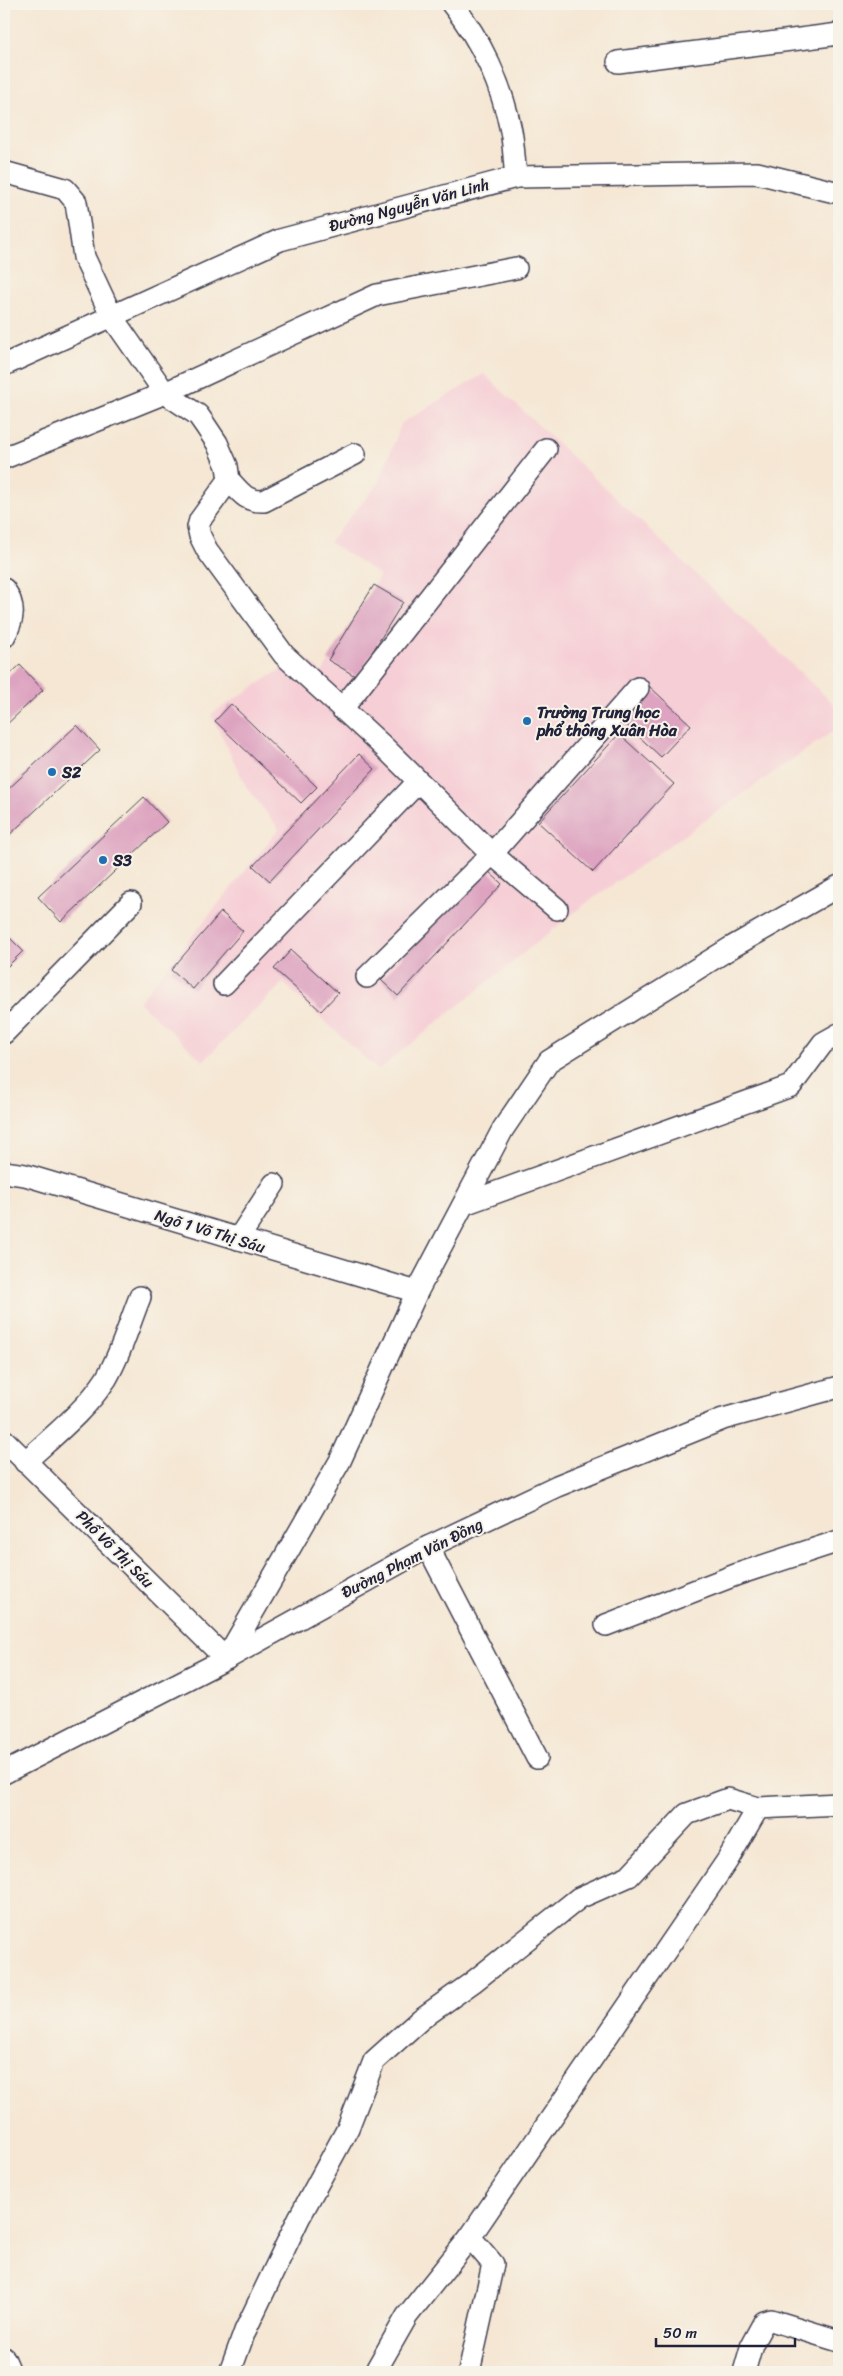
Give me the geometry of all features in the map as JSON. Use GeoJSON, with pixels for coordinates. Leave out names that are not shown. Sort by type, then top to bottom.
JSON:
{"type":"FeatureCollection","features":[{"type":"Feature","properties":{"kind":"street"},"geometry":{"type":"LineString","coordinates":[[452,4],[467,22],[497,80],[512,131],[516,177]]}},
{"type":"Feature","properties":{"kind":"street"},"geometry":{"type":"LineString","coordinates":[[618,62],[839,34]]}},
{"type":"Feature","properties":{"kind":"street"},"geometry":{"type":"LineString","coordinates":[[4,172],[65,189],[71,194],[76,202],[88,269],[112,317],[165,392],[198,415],[217,443],[224,458],[229,480],[246,498],[256,502],[264,501],[355,454]]}},
{"type":"Feature","properties":{"kind":"street","name":"Đường Nguyễn Văn Linh"},"geometry":{"type":"LineString","coordinates":[[4,364],[280,240],[516,177],[757,173],[839,193]]}},
{"type":"Feature","properties":{"kind":"street"},"geometry":{"type":"LineString","coordinates":[[4,458],[165,392],[377,295],[516,268]]}},
{"type":"Feature","properties":{"kind":"street"},"geometry":{"type":"LineString","coordinates":[[342,709],[546,449]]}},
{"type":"Feature","properties":{"kind":"street"},"geometry":{"type":"LineString","coordinates":[[229,480],[200,520],[198,527],[200,536],[220,570],[284,655],[492,854],[556,909]]}},
{"type":"Feature","properties":{"kind":"street"},"geometry":{"type":"LineString","coordinates":[[4,589],[12,602],[13,614],[4,637]]}},
{"type":"Feature","properties":{"kind":"street"},"geometry":{"type":"LineString","coordinates":[[366,977],[492,854],[638,688]]}},
{"type":"Feature","properties":{"kind":"street"},"geometry":{"type":"LineString","coordinates":[[224,984],[418,782]]}},
{"type":"Feature","properties":{"kind":"street"},"geometry":{"type":"LineString","coordinates":[[226,1659],[340,1461],[416,1292],[503,1129],[549,1061],[732,947],[839,886]]}},
{"type":"Feature","properties":{"kind":"street"},"geometry":{"type":"LineString","coordinates":[[4,1033],[131,903]]}},
{"type":"Feature","properties":{"kind":"street"},"geometry":{"type":"LineString","coordinates":[[464,1204],[791,1086],[823,1043],[839,1034]]}},
{"type":"Feature","properties":{"kind":"street","name":"Ngõ 1 Võ Thị Sáu"},"geometry":{"type":"LineString","coordinates":[[4,1172],[25,1175],[416,1292]]}},
{"type":"Feature","properties":{"kind":"street"},"geometry":{"type":"LineString","coordinates":[[238,1239],[274,1184]]}},
{"type":"Feature","properties":{"kind":"street"},"geometry":{"type":"LineString","coordinates":[[26,1462],[96,1394],[116,1360],[140,1297]]}},
{"type":"Feature","properties":{"kind":"street","name":"Đường Phạm Văn Đồng"},"geometry":{"type":"LineString","coordinates":[[4,1773],[226,1659],[428,1547],[557,1486],[723,1419],[839,1387]]}},
{"type":"Feature","properties":{"kind":"street","name":"Phố Võ Thị Sáu"},"geometry":{"type":"LineString","coordinates":[[4,1440],[226,1659]]}},
{"type":"Feature","properties":{"kind":"street"},"geometry":{"type":"LineString","coordinates":[[606,1625],[738,1574],[839,1541]]}},
{"type":"Feature","properties":{"kind":"street"},"geometry":{"type":"LineString","coordinates":[[428,1547],[536,1758]]}},
{"type":"Feature","properties":{"kind":"street"},"geometry":{"type":"LineString","coordinates":[[230,2372],[245,2331],[299,2218],[348,2128],[374,2061],[421,2019],[473,1982],[578,1898],[629,1876],[687,1814],[728,1799],[758,1808],[839,1804]]}},
{"type":"Feature","properties":{"kind":"street"},"geometry":{"type":"LineString","coordinates":[[375,2372],[407,2316],[470,2237],[721,1869],[758,1808]]}},
{"type":"Feature","properties":{"kind":"street"},"geometry":{"type":"LineString","coordinates":[[469,2372],[493,2264],[470,2237]]}},
{"type":"Feature","properties":{"kind":"street"},"geometry":{"type":"LineString","coordinates":[[744,2372],[752,2344],[764,2322],[771,2320],[839,2341]]}},
{"type":"Feature","properties":{"kind":"street"},"geometry":{"type":"LineString","coordinates":[[4,2358],[10,2372]]}},
{"type":"Feature","properties":{"kind":"shaded area","name":"Trường Trung học phổ thông Xuân Hòa"},"geometry":{"type":"Polygon","coordinates":[[[484,374],[839,709],[839,727],[585,904],[378,1070],[283,983],[203,1061],[139,1002],[279,829],[246,786],[211,714],[304,655],[322,673],[380,575],[329,542],[378,484],[402,423],[484,374]]]}},
{"type":"Feature","properties":{"kind":"building"},"geometry":{"type":"Polygon","coordinates":[[[374,585],[403,602],[357,677],[328,660],[374,585]]]}},
{"type":"Feature","properties":{"kind":"building"},"geometry":{"type":"Polygon","coordinates":[[[20,665],[43,690],[4,727],[4,680],[20,665]]]}},
{"type":"Feature","properties":{"kind":"building"},"geometry":{"type":"Polygon","coordinates":[[[649,686],[691,725],[661,757],[619,718],[649,686]]]}},
{"type":"Feature","properties":{"kind":"building"},"geometry":{"type":"Polygon","coordinates":[[[231,704],[317,787],[301,803],[215,721],[231,704]]]}},
{"type":"Feature","properties":{"kind":"building","name":"S2"},"geometry":{"type":"Polygon","coordinates":[[[77,725],[100,750],[4,840],[4,793],[77,725]]]}},
{"type":"Feature","properties":{"kind":"building"},"geometry":{"type":"Polygon","coordinates":[[[619,734],[674,784],[593,872],[538,822],[619,734]]]}},
{"type":"Feature","properties":{"kind":"building"},"geometry":{"type":"Polygon","coordinates":[[[359,754],[375,769],[270,881],[253,866],[359,754]]]}},
{"type":"Feature","properties":{"kind":"building","name":"S3"},"geometry":{"type":"Polygon","coordinates":[[[144,797],[167,822],[61,922],[38,897],[144,797]]]}},
{"type":"Feature","properties":{"kind":"building"},"geometry":{"type":"Polygon","coordinates":[[[485,868],[502,884],[398,996],[381,980],[485,868]]]}},
{"type":"Feature","properties":{"kind":"building"},"geometry":{"type":"Polygon","coordinates":[[[221,912],[243,931],[193,989],[171,970],[221,912]]]}},
{"type":"Feature","properties":{"kind":"building"},"geometry":{"type":"Polygon","coordinates":[[[4,932],[23,951],[4,970],[4,932]]]}},
{"type":"Feature","properties":{"kind":"building"},"geometry":{"type":"Polygon","coordinates":[[[291,950],[338,993],[321,1011],[274,969],[291,950]]]}},
{"type":"Feature","properties":{"kind":"place","name":"Trường Trung học phổ thông Xuân Hòa"},"geometry":{"type":"Point","coordinates":[527,721]}},
{"type":"Feature","properties":{"kind":"place","name":"S2"},"geometry":{"type":"Point","coordinates":[52,772]}},
{"type":"Feature","properties":{"kind":"place","name":"S3"},"geometry":{"type":"Point","coordinates":[103,860]}}]}
